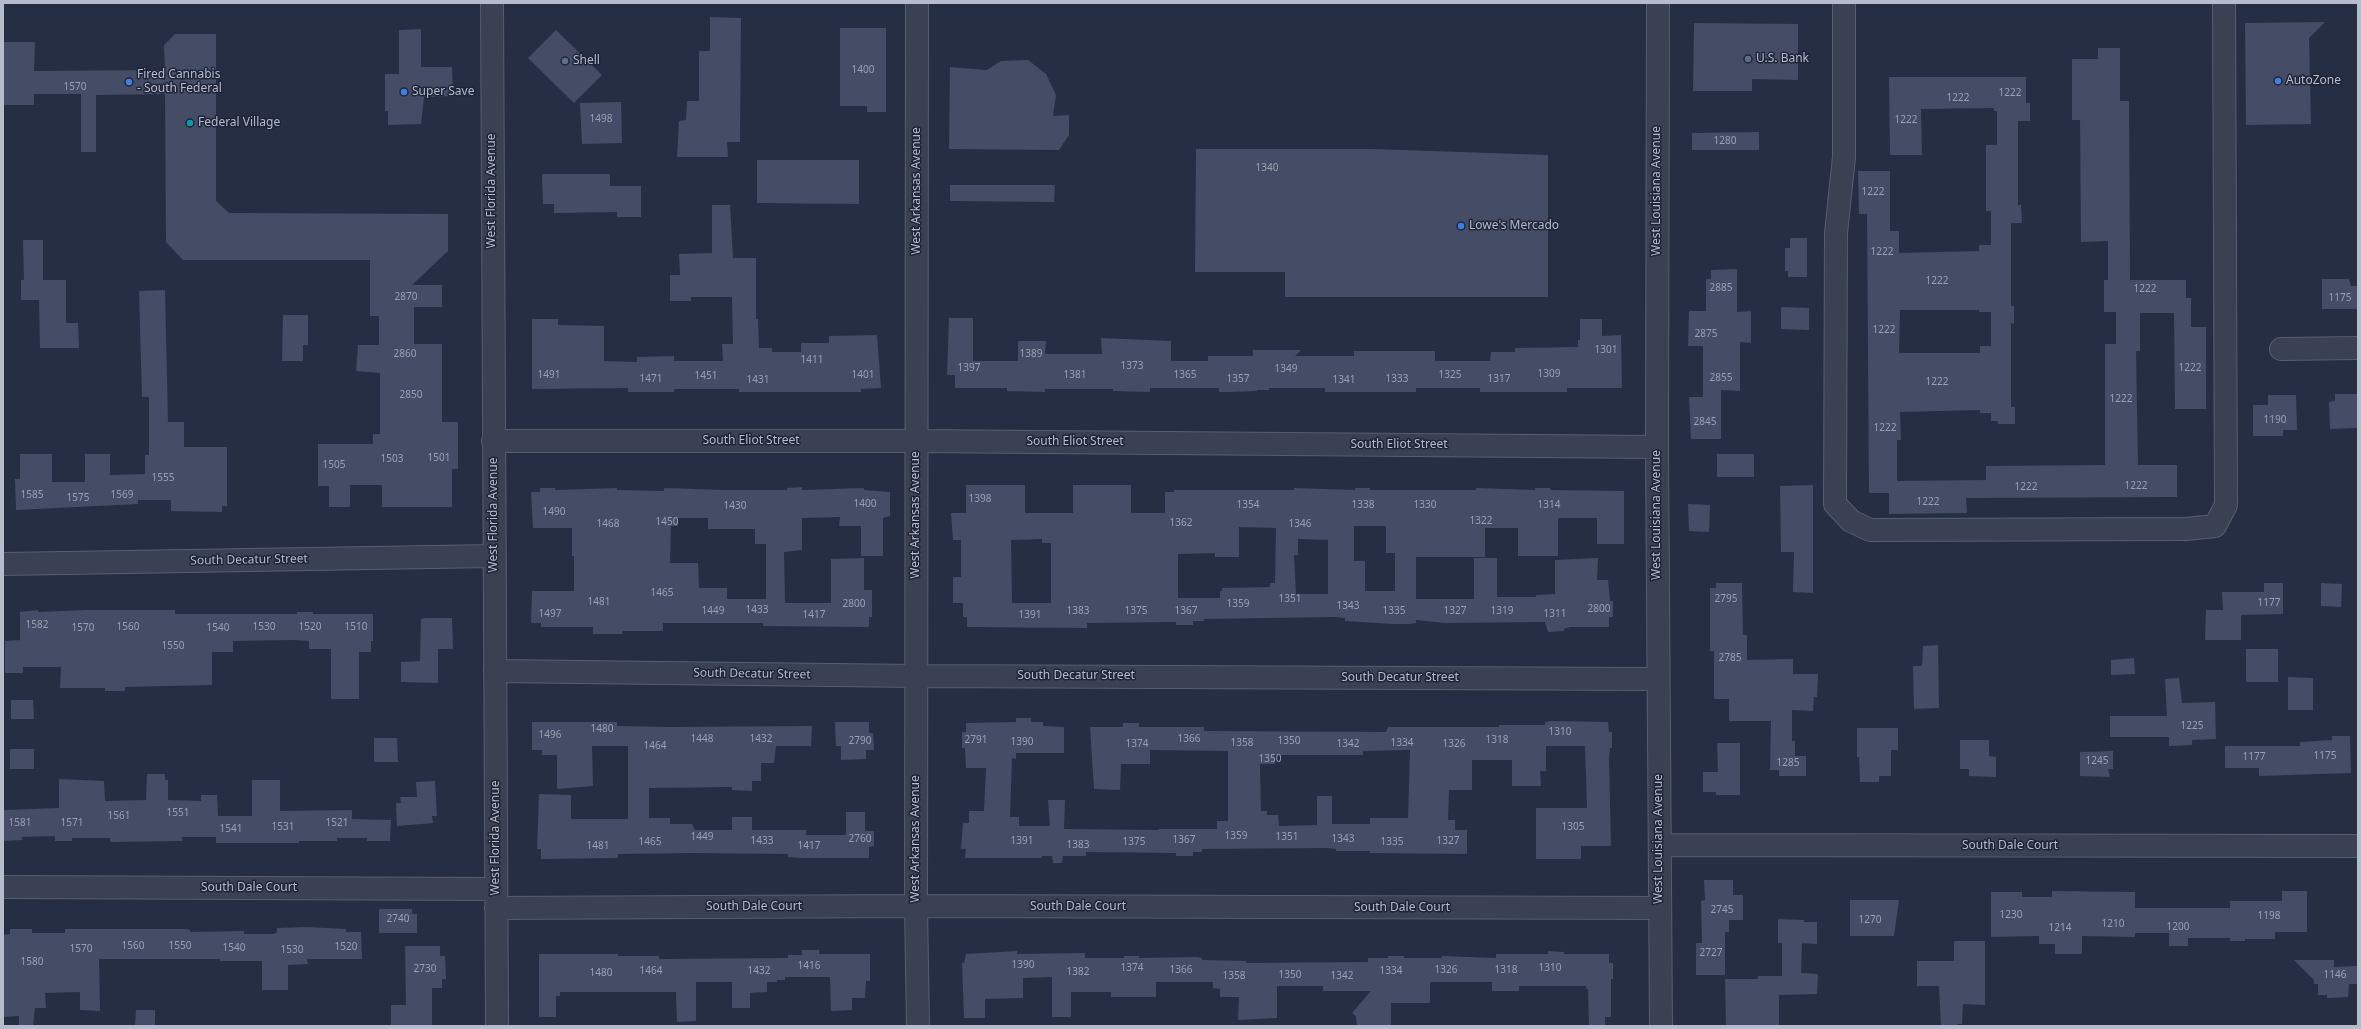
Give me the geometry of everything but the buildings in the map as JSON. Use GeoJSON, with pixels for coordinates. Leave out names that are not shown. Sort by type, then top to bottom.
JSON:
{"type":"FeatureCollection","features":[{"type":"Feature","properties":{"kind":"street","name":"West Florida Avenue"},"geometry":{"type":"LineString","coordinates":[[492,3],[496,1026]]}},
{"type":"Feature","properties":{"kind":"street","name":"West Arkansas Avenue"},"geometry":{"type":"LineString","coordinates":[[917,3],[916,906],[918,1026]]}},
{"type":"Feature","properties":{"kind":"street","name":"West Louisiana Avenue"},"geometry":{"type":"LineString","coordinates":[[1658,3],[1657,447],[1658,679],[1661,846],[1659,908],[1661,1026]]}},
{"type":"Feature","properties":{"kind":"street"},"geometry":{"type":"LineString","coordinates":[[1844,3],[1844,157],[1836,233],[1835,504],[1851,521],[1870,530],[1998,530],[2186,529],[2215,526],[2226,505],[2224,3]]}},
{"type":"Feature","properties":{"kind":"street"},"geometry":{"type":"LineString","coordinates":[[2281,349],[2358,348]]}},
{"type":"Feature","properties":{"kind":"street","name":"South Eliot Street"},"geometry":{"type":"LineString","coordinates":[[493,441],[916,441],[1657,447]]}},
{"type":"Feature","properties":{"kind":"street","name":"South Decatur Street"},"geometry":{"type":"LineString","coordinates":[[3,564],[494,556]]}},
{"type":"Feature","properties":{"kind":"street","name":"South Decatur Street"},"geometry":{"type":"LineString","coordinates":[[495,671],[916,676],[1658,679]]}},
{"type":"Feature","properties":{"kind":"street","name":"South Dale Court"},"geometry":{"type":"LineString","coordinates":[[1661,846],[2358,846]]}},
{"type":"Feature","properties":{"kind":"street","name":"South Dale Court"},"geometry":{"type":"LineString","coordinates":[[3,887],[916,906],[1659,908]]}},
{"type":"Feature","properties":{"kind":"place","name":"U.S. Bank"},"geometry":{"type":"Point","coordinates":[1748,59]}},
{"type":"Feature","properties":{"kind":"place","name":"Shell"},"geometry":{"type":"Point","coordinates":[565,61]}},
{"type":"Feature","properties":{"kind":"place","name":"AutoZone"},"geometry":{"type":"Point","coordinates":[2278,81]}},
{"type":"Feature","properties":{"kind":"place","name":"Fired Cannabis - South Federal"},"geometry":{"type":"Point","coordinates":[129,82]}},
{"type":"Feature","properties":{"kind":"place","name":"Super Save"},"geometry":{"type":"Point","coordinates":[404,92]}},
{"type":"Feature","properties":{"kind":"place","name":"Federal Village"},"geometry":{"type":"Point","coordinates":[190,123]}},
{"type":"Feature","properties":{"kind":"place","name":"Lowe's Mercado"},"geometry":{"type":"Point","coordinates":[1461,226]}}]}
